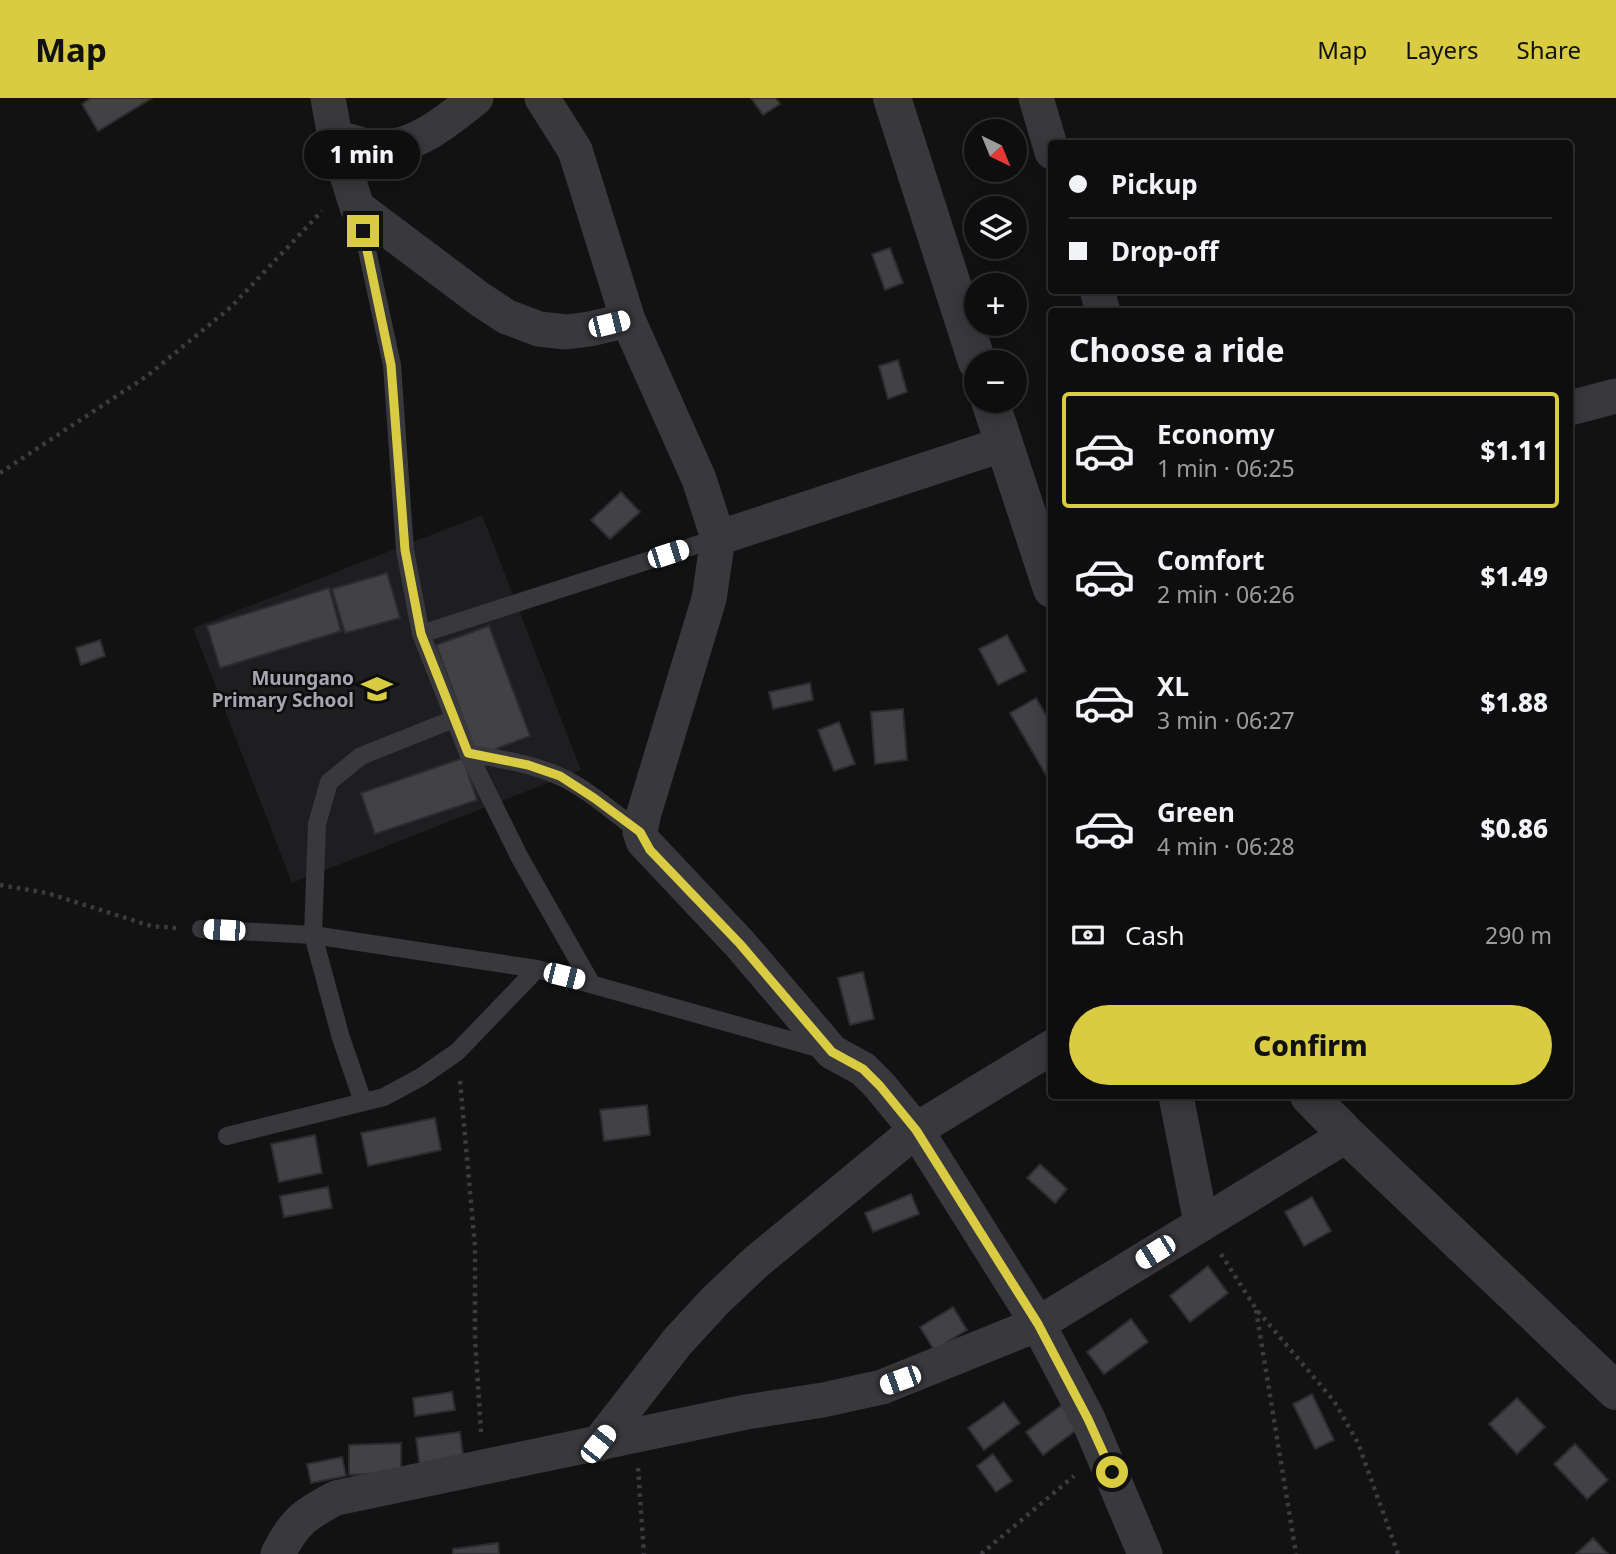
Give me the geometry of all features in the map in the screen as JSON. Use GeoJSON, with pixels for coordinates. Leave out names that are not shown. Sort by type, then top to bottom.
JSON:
{"type":"FeatureCollection","features":[{"type":"Feature","properties":{"kind":"street"},"geometry":{"type":"LineString","coordinates":[[328,98],[335,137],[353,195],[507,317],[539,329],[566,332],[628,320]]}},
{"type":"Feature","properties":{"kind":"street"},"geometry":{"type":"LineString","coordinates":[[335,137],[377,148],[408,143],[440,125],[476,98]]}},
{"type":"Feature","properties":{"kind":"street"},"geometry":{"type":"LineString","coordinates":[[542,98],[575,150],[628,320],[699,479],[718,538],[709,599],[640,832],[650,850],[740,944],[832,1052],[863,1069],[916,1130],[1038,1324],[1103,1452],[1145,1554]]}},
{"type":"Feature","properties":{"kind":"street"},"geometry":{"type":"LineString","coordinates":[[892,98],[973,350]]}},
{"type":"Feature","properties":{"kind":"street"},"geometry":{"type":"LineString","coordinates":[[1035,98],[1048,140]]}},
{"type":"Feature","properties":{"kind":"street"},"geometry":{"type":"LineString","coordinates":[[1573,407],[1616,396]]}},
{"type":"Feature","properties":{"kind":"street"},"geometry":{"type":"LineString","coordinates":[[994,413],[1048,573]]}},
{"type":"Feature","properties":{"kind":"street"},"geometry":{"type":"LineString","coordinates":[[718,538],[1004,444]]}},
{"type":"Feature","properties":{"kind":"street"},"geometry":{"type":"LineString","coordinates":[[598,1444],[678,1341],[755,1263],[916,1130],[1048,1048]]}},
{"type":"Feature","properties":{"kind":"street"},"geometry":{"type":"LineString","coordinates":[[1177,1099],[1201,1223]]}},
{"type":"Feature","properties":{"kind":"street"},"geometry":{"type":"LineString","coordinates":[[1312,1099],[1616,1391]]}},
{"type":"Feature","properties":{"kind":"street"},"geometry":{"type":"LineString","coordinates":[[278,1554],[289,1531],[310,1512],[336,1498],[746,1412],[823,1400],[882,1387],[1038,1324],[1347,1135]]}},
{"type":"Feature","properties":{"kind":"lane"},"geometry":{"type":"LineString","coordinates":[[353,195],[391,365],[405,550],[421,634],[468,753],[520,858],[591,982]]}},
{"type":"Feature","properties":{"kind":"lane"},"geometry":{"type":"LineString","coordinates":[[421,634],[718,538]]}},
{"type":"Feature","properties":{"kind":"lane"},"geometry":{"type":"LineString","coordinates":[[363,1102],[341,1038],[313,935],[317,824],[329,782],[361,756],[454,719]]}},
{"type":"Feature","properties":{"kind":"lane"},"geometry":{"type":"LineString","coordinates":[[468,753],[528,765],[560,776],[640,832]]}},
{"type":"Feature","properties":{"kind":"lane"},"geometry":{"type":"LineString","coordinates":[[201,929],[313,935],[537,969],[591,982],[734,1026],[832,1052]]}},
{"type":"Feature","properties":{"kind":"lane"},"geometry":{"type":"LineString","coordinates":[[227,1136],[384,1097],[409,1084],[457,1052],[537,969]]}},
{"type":"Feature","properties":{"kind":"path"},"geometry":{"type":"LineString","coordinates":[[0,473],[147,376],[231,307],[353,195]]}},
{"type":"Feature","properties":{"kind":"path"},"geometry":{"type":"LineString","coordinates":[[0,885],[47,892],[151,926],[201,929]]}},
{"type":"Feature","properties":{"kind":"path"},"geometry":{"type":"LineString","coordinates":[[457,1052],[475,1246],[475,1339],[483,1468]]}},
{"type":"Feature","properties":{"kind":"path"},"geometry":{"type":"LineString","coordinates":[[1201,1223],[1256,1309],[1334,1401],[1358,1443],[1398,1554]]}},
{"type":"Feature","properties":{"kind":"path"},"geometry":{"type":"LineString","coordinates":[[1256,1309],[1296,1554]]}},
{"type":"Feature","properties":{"kind":"path"},"geometry":{"type":"LineString","coordinates":[[635,1436],[644,1554]]}},
{"type":"Feature","properties":{"kind":"path"},"geometry":{"type":"LineString","coordinates":[[981,1554],[1103,1452]]}},
{"type":"Feature","properties":{"kind":"shaded area"},"geometry":{"type":"Polygon","coordinates":[[[482,515],[581,770],[292,883],[193,628],[482,515]]]}},
{"type":"Feature","properties":{"kind":"building"},"geometry":{"type":"Polygon","coordinates":[[[91,98],[152,98],[98,131],[82,104],[91,98]]]}},
{"type":"Feature","properties":{"kind":"building"},"geometry":{"type":"Polygon","coordinates":[[[751,98],[776,98],[780,104],[763,115],[751,98]]]}},
{"type":"Feature","properties":{"kind":"building"},"geometry":{"type":"Polygon","coordinates":[[[890,248],[903,283],[885,290],[872,254],[890,248]]]}},
{"type":"Feature","properties":{"kind":"building"},"geometry":{"type":"Polygon","coordinates":[[[898,360],[907,392],[888,399],[879,366],[898,360]]]}},
{"type":"Feature","properties":{"kind":"building"},"geometry":{"type":"Polygon","coordinates":[[[621,492],[640,512],[610,539],[591,520],[621,492]]]}},
{"type":"Feature","properties":{"kind":"building"},"geometry":{"type":"Polygon","coordinates":[[[387,573],[400,618],[345,633],[332,589],[387,573]]]}},
{"type":"Feature","properties":{"kind":"building"},"geometry":{"type":"Polygon","coordinates":[[[329,588],[341,631],[220,668],[207,626],[329,588]]]}},
{"type":"Feature","properties":{"kind":"building"},"geometry":{"type":"Polygon","coordinates":[[[489,626],[530,736],[477,756],[436,645],[489,626]]]}},
{"type":"Feature","properties":{"kind":"building"},"geometry":{"type":"Polygon","coordinates":[[[1007,635],[1026,671],[998,685],[979,649],[1007,635]]]}},
{"type":"Feature","properties":{"kind":"building"},"geometry":{"type":"Polygon","coordinates":[[[100,640],[105,656],[81,665],[76,648],[100,640]]]}},
{"type":"Feature","properties":{"kind":"building"},"geometry":{"type":"Polygon","coordinates":[[[810,683],[813,700],[773,709],[769,692],[810,683]]]}},
{"type":"Feature","properties":{"kind":"building"},"geometry":{"type":"Polygon","coordinates":[[[1036,698],[1048,719],[1048,774],[1046,775],[1010,713],[1036,698]]]}},
{"type":"Feature","properties":{"kind":"building"},"geometry":{"type":"Polygon","coordinates":[[[903,709],[907,760],[875,764],[871,712],[903,709]]]}},
{"type":"Feature","properties":{"kind":"building"},"geometry":{"type":"Polygon","coordinates":[[[839,722],[855,764],[834,771],[818,730],[839,722]]]}},
{"type":"Feature","properties":{"kind":"building"},"geometry":{"type":"Polygon","coordinates":[[[463,758],[477,800],[375,834],[361,793],[463,758]]]}},
{"type":"Feature","properties":{"kind":"building"},"geometry":{"type":"Polygon","coordinates":[[[863,972],[874,1019],[850,1025],[838,978],[863,972]]]}},
{"type":"Feature","properties":{"kind":"building"},"geometry":{"type":"Polygon","coordinates":[[[647,1105],[650,1135],[604,1141],[600,1110],[647,1105]]]}},
{"type":"Feature","properties":{"kind":"building"},"geometry":{"type":"Polygon","coordinates":[[[435,1118],[441,1150],[368,1166],[361,1133],[435,1118]]]}},
{"type":"Feature","properties":{"kind":"building"},"geometry":{"type":"Polygon","coordinates":[[[315,1135],[322,1173],[279,1182],[271,1144],[315,1135]]]}},
{"type":"Feature","properties":{"kind":"building"},"geometry":{"type":"Polygon","coordinates":[[[1040,1164],[1067,1189],[1055,1203],[1027,1178],[1040,1164]]]}},
{"type":"Feature","properties":{"kind":"building"},"geometry":{"type":"Polygon","coordinates":[[[328,1187],[332,1208],[284,1217],[280,1196],[328,1187]]]}},
{"type":"Feature","properties":{"kind":"building"},"geometry":{"type":"Polygon","coordinates":[[[911,1194],[919,1214],[873,1232],[865,1213],[911,1194]]]}},
{"type":"Feature","properties":{"kind":"building"},"geometry":{"type":"Polygon","coordinates":[[[1312,1197],[1331,1231],[1304,1246],[1285,1212],[1312,1197]]]}},
{"type":"Feature","properties":{"kind":"building"},"geometry":{"type":"Polygon","coordinates":[[[1208,1266],[1228,1293],[1190,1322],[1170,1296],[1208,1266]]]}},
{"type":"Feature","properties":{"kind":"building"},"geometry":{"type":"Polygon","coordinates":[[[953,1307],[967,1330],[934,1350],[920,1327],[953,1307]]]}},
{"type":"Feature","properties":{"kind":"building"},"geometry":{"type":"Polygon","coordinates":[[[1131,1319],[1148,1342],[1104,1374],[1087,1352],[1131,1319]]]}},
{"type":"Feature","properties":{"kind":"building"},"geometry":{"type":"Polygon","coordinates":[[[452,1392],[455,1410],[415,1416],[413,1398],[452,1392]]]}},
{"type":"Feature","properties":{"kind":"building"},"geometry":{"type":"Polygon","coordinates":[[[1312,1394],[1334,1440],[1315,1449],[1293,1404],[1312,1394]]]}},
{"type":"Feature","properties":{"kind":"building"},"geometry":{"type":"Polygon","coordinates":[[[1517,1398],[1545,1427],[1517,1454],[1489,1424],[1517,1398]]]}},
{"type":"Feature","properties":{"kind":"building"},"geometry":{"type":"Polygon","coordinates":[[[1004,1402],[1020,1423],[984,1450],[968,1428],[1004,1402]]]}},
{"type":"Feature","properties":{"kind":"building"},"geometry":{"type":"Polygon","coordinates":[[[1066,1402],[1083,1425],[1043,1455],[1026,1432],[1066,1402]]]}},
{"type":"Feature","properties":{"kind":"building"},"geometry":{"type":"Polygon","coordinates":[[[460,1432],[464,1462],[420,1469],[416,1438],[460,1432]]]}},
{"type":"Feature","properties":{"kind":"building"},"geometry":{"type":"Polygon","coordinates":[[[401,1443],[401,1473],[349,1475],[349,1445],[401,1443]]]}},
{"type":"Feature","properties":{"kind":"building"},"geometry":{"type":"Polygon","coordinates":[[[1575,1444],[1608,1480],[1587,1499],[1554,1464],[1575,1444]]]}},
{"type":"Feature","properties":{"kind":"building"},"geometry":{"type":"Polygon","coordinates":[[[993,1454],[1012,1481],[996,1492],[977,1466],[993,1454]]]}},
{"type":"Feature","properties":{"kind":"building"},"geometry":{"type":"Polygon","coordinates":[[[342,1457],[346,1476],[311,1483],[307,1464],[342,1457]]]}},
{"type":"Feature","properties":{"kind":"building"},"geometry":{"type":"Polygon","coordinates":[[[1593,1538],[1608,1554],[1576,1554],[1593,1538]]]}},
{"type":"Feature","properties":{"kind":"building"},"geometry":{"type":"Polygon","coordinates":[[[498,1543],[499,1554],[453,1554],[453,1549],[498,1543]]]}},
{"type":"Feature","properties":{"kind":"place","name":"Muungano Primary School"},"geometry":{"type":"Point","coordinates":[377,689]}},
{"type":"Feature","properties":{"kind":"route"},"geometry":{"type":"LineString","coordinates":[[363,231],[391,365],[405,550],[421,634],[468,753],[528,765],[560,776],[640,832],[650,850],[740,944],[832,1052],[863,1069],[880,1086],[916,1130],[1038,1324],[1088,1419],[1112,1472]]}}]}
